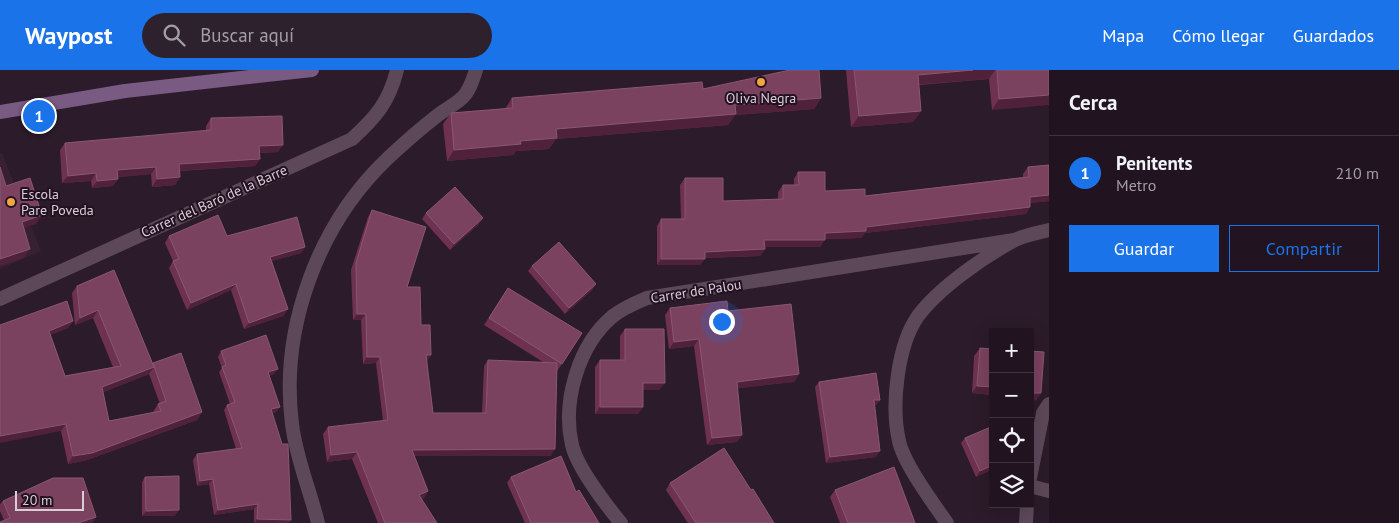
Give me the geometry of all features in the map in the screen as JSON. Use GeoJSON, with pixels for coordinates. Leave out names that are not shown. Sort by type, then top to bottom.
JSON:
{"type":"FeatureCollection","features":[{"type":"Feature","properties":{"kind":"main road"},"geometry":{"type":"LineString","coordinates":[[0,112],[125,91],[312,70]]}},
{"type":"Feature","properties":{"kind":"street","name":"Carrer del Baró de la Barre"},"geometry":{"type":"LineString","coordinates":[[0,299],[352,139],[376,118],[393,88],[397,70]]}},
{"type":"Feature","properties":{"kind":"street"},"geometry":{"type":"LineString","coordinates":[[318,523],[302,470],[292,425],[290,385],[294,344],[302,304],[313,269],[328,235],[354,194],[404,143],[463,97],[469,88],[476,70]]}},
{"type":"Feature","properties":{"kind":"street"},"geometry":{"type":"LineString","coordinates":[[947,523],[918,480],[899,442],[895,407],[896,375],[917,317],[944,288],[1014,240],[1049,230]]}},
{"type":"Feature","properties":{"kind":"street","name":"Carrer de Palou"},"geometry":{"type":"LineString","coordinates":[[621,523],[590,479],[573,447],[569,424],[569,399],[579,366],[595,338],[612,317],[647,298],[1014,240]]}},
{"type":"Feature","properties":{"kind":"street"},"geometry":{"type":"LineString","coordinates":[[1033,463],[1043,413],[1049,404]]}},
{"type":"Feature","properties":{"kind":"street"},"geometry":{"type":"LineString","coordinates":[[1034,487],[1049,491]]}},
{"type":"Feature","properties":{"kind":"street"},"geometry":{"type":"LineString","coordinates":[[1026,523],[1027,508]]}},
{"type":"Feature","properties":{"kind":"shaded area","name":"Escola Pare Poveda"},"geometry":{"type":"Polygon","coordinates":[[[2,153],[41,251],[0,269],[0,154],[2,153]]]}},
{"type":"Feature","properties":{"kind":"building"},"geometry":{"type":"Polygon","coordinates":[[[790,70],[819,70],[821,98],[735,105],[736,114],[556,129],[557,138],[520,141],[521,144],[454,150],[451,113],[513,108],[512,98],[702,82],[703,89],[790,70]]]}},
{"type":"Feature","properties":{"kind":"building"},"geometry":{"type":"Polygon","coordinates":[[[854,70],[973,70],[918,75],[921,111],[859,116],[854,70]]]}},
{"type":"Feature","properties":{"kind":"building"},"geometry":{"type":"Polygon","coordinates":[[[997,70],[1049,70],[1049,95],[999,99],[997,70]]]}},
{"type":"Feature","properties":{"kind":"building"},"geometry":{"type":"Polygon","coordinates":[[[282,116],[283,145],[259,146],[260,159],[179,164],[180,177],[157,179],[156,167],[117,170],[118,179],[97,181],[96,173],[68,176],[65,143],[211,130],[211,118],[282,116]]]}},
{"type":"Feature","properties":{"kind":"building"},"geometry":{"type":"Polygon","coordinates":[[[1049,165],[1049,195],[1030,197],[1030,207],[866,227],[866,231],[825,233],[825,240],[764,240],[765,249],[705,252],[705,259],[661,259],[661,219],[685,219],[685,178],[723,178],[723,201],[783,199],[783,185],[799,185],[798,172],[825,172],[825,191],[865,189],[865,196],[1029,177],[1028,167],[1049,165]]]}},
{"type":"Feature","properties":{"kind":"building","name":"Escola Pare Poveda"},"geometry":{"type":"Polygon","coordinates":[[[0,167],[6,186],[30,178],[42,215],[22,222],[30,249],[0,259],[0,167]]]}},
{"type":"Feature","properties":{"kind":"building"},"geometry":{"type":"Polygon","coordinates":[[[455,187],[483,218],[454,244],[426,213],[455,187]]]}},
{"type":"Feature","properties":{"kind":"building"},"geometry":{"type":"Polygon","coordinates":[[[372,210],[426,227],[407,287],[420,287],[421,325],[430,325],[431,355],[426,355],[433,413],[486,413],[488,360],[557,363],[555,449],[412,450],[428,491],[419,495],[437,523],[385,523],[357,452],[331,455],[328,427],[388,420],[380,357],[367,357],[366,314],[357,314],[356,263],[372,210]]]}},
{"type":"Feature","properties":{"kind":"building"},"geometry":{"type":"Polygon","coordinates":[[[218,215],[227,236],[297,217],[305,247],[270,257],[288,309],[249,323],[236,284],[191,303],[173,261],[179,259],[169,236],[218,215]]]}},
{"type":"Feature","properties":{"kind":"building"},"geometry":{"type":"Polygon","coordinates":[[[559,242],[596,284],[569,308],[532,266],[559,242]]]}},
{"type":"Feature","properties":{"kind":"building"},"geometry":{"type":"Polygon","coordinates":[[[114,270],[154,367],[102,387],[109,421],[161,411],[158,404],[166,401],[153,363],[181,353],[202,412],[92,453],[73,456],[66,424],[0,436],[0,325],[67,301],[73,321],[49,331],[65,376],[121,366],[98,310],[80,318],[77,286],[114,270]]]}},
{"type":"Feature","properties":{"kind":"building"},"geometry":{"type":"Polygon","coordinates":[[[508,288],[582,333],[562,364],[489,318],[508,288]]]}},
{"type":"Feature","properties":{"kind":"building"},"geometry":{"type":"Polygon","coordinates":[[[727,301],[728,311],[791,304],[799,374],[737,382],[742,435],[712,438],[699,339],[674,342],[670,308],[727,301]]]}},
{"type":"Feature","properties":{"kind":"building"},"geometry":{"type":"Polygon","coordinates":[[[625,329],[664,329],[665,383],[643,383],[643,407],[600,407],[600,360],[625,360],[625,329]]]}},
{"type":"Feature","properties":{"kind":"building"},"geometry":{"type":"Polygon","coordinates":[[[266,335],[278,369],[268,372],[280,407],[271,409],[282,444],[288,444],[291,520],[257,519],[258,504],[218,510],[213,479],[200,481],[197,454],[242,448],[227,405],[235,402],[222,367],[226,365],[221,351],[266,335]]]}},
{"type":"Feature","properties":{"kind":"building"},"geometry":{"type":"Polygon","coordinates":[[[980,348],[989,349],[989,387],[977,386],[980,348]]]}},
{"type":"Feature","properties":{"kind":"building"},"geometry":{"type":"Polygon","coordinates":[[[1034,351],[1044,352],[1041,393],[1034,393],[1034,351]]]}},
{"type":"Feature","properties":{"kind":"building"},"geometry":{"type":"Polygon","coordinates":[[[876,373],[880,400],[874,400],[880,451],[830,457],[819,382],[876,373]]]}},
{"type":"Feature","properties":{"kind":"building"},"geometry":{"type":"Polygon","coordinates":[[[989,428],[989,467],[980,471],[965,438],[989,428]]]}},
{"type":"Feature","properties":{"kind":"building"},"geometry":{"type":"Polygon","coordinates":[[[724,448],[774,523],[696,523],[670,483],[724,448]]]}},
{"type":"Feature","properties":{"kind":"building"},"geometry":{"type":"Polygon","coordinates":[[[561,456],[576,492],[579,490],[599,523],[531,523],[511,477],[561,456]]]}},
{"type":"Feature","properties":{"kind":"building"},"geometry":{"type":"Polygon","coordinates":[[[894,467],[915,523],[848,523],[835,490],[894,467]]]}},
{"type":"Feature","properties":{"kind":"building"},"geometry":{"type":"Polygon","coordinates":[[[179,476],[179,510],[146,511],[145,477],[179,476]]]}},
{"type":"Feature","properties":{"kind":"building"},"geometry":{"type":"Polygon","coordinates":[[[53,478],[83,478],[96,517],[78,523],[0,523],[10,518],[3,501],[53,478]]]}},
{"type":"Feature","properties":{"kind":"place","name":"Oliva Negra"},"geometry":{"type":"Point","coordinates":[761,82]}},
{"type":"Feature","properties":{"kind":"place","name":"Penitents"},"geometry":{"type":"Point","coordinates":[39,116]}},
{"type":"Feature","properties":{"kind":"place","name":"Escola Pare Poveda"},"geometry":{"type":"Point","coordinates":[11,202]}}]}
